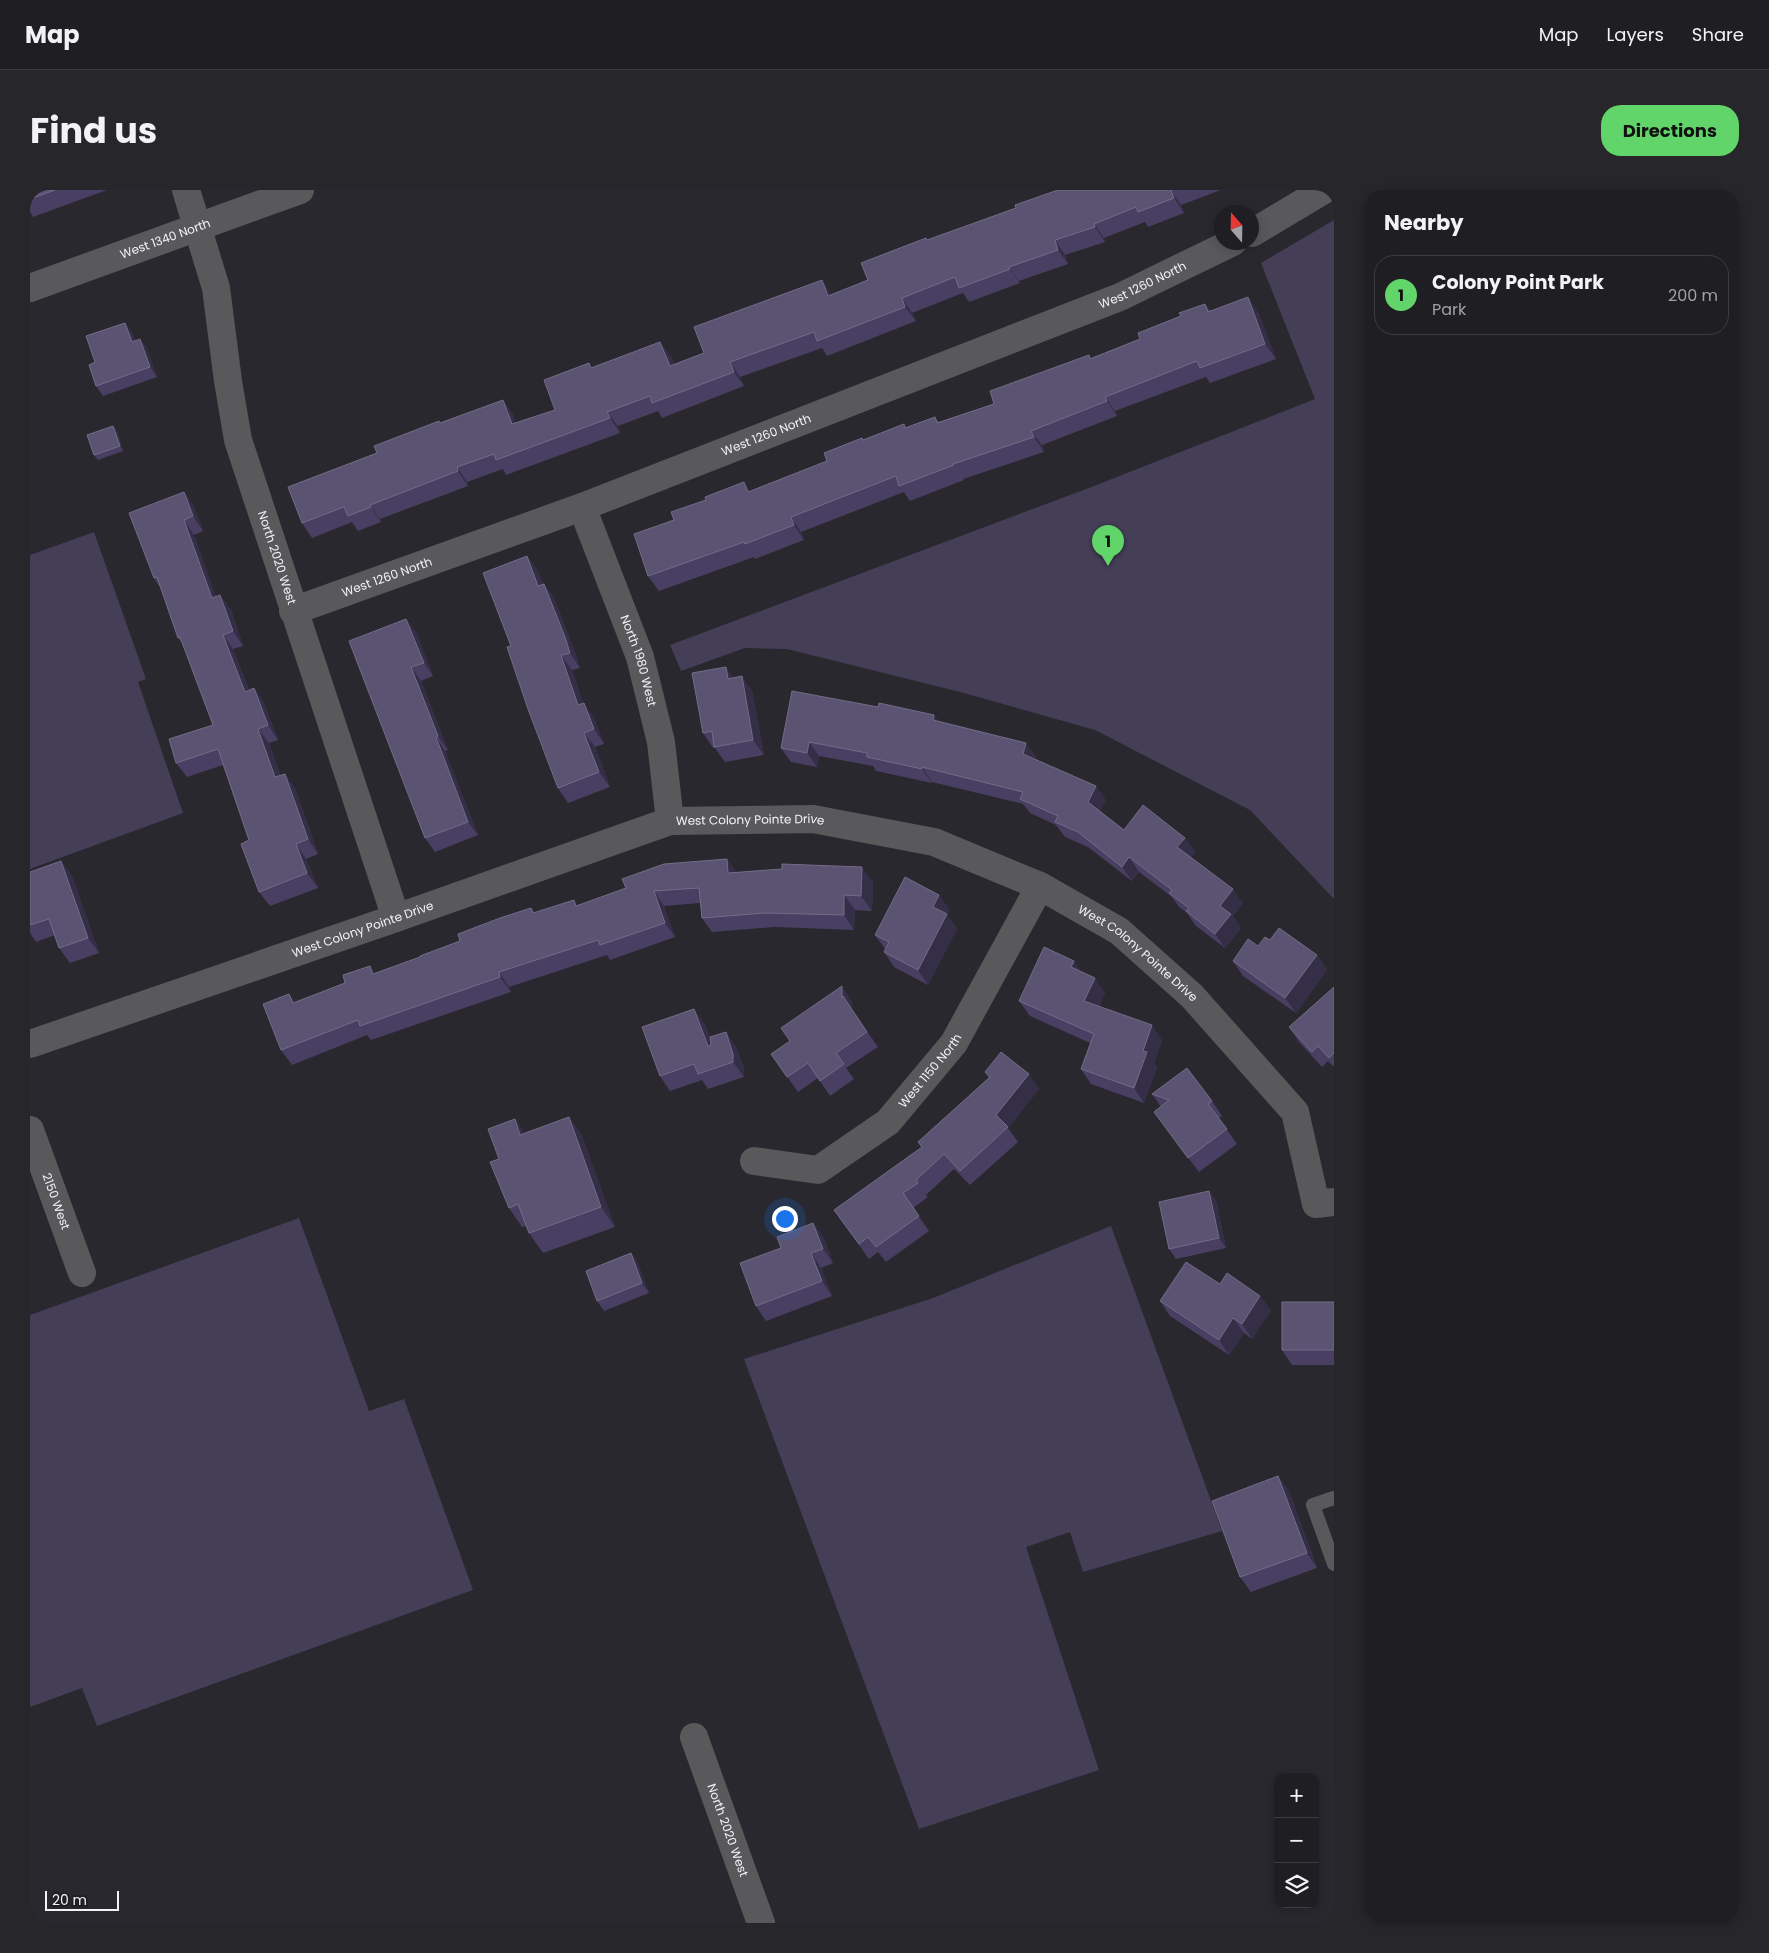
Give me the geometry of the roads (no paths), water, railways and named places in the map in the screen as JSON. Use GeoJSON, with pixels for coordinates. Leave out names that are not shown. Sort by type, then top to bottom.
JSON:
{"type":"FeatureCollection","features":[{"type":"Feature","properties":{"kind":"street","name":"North 2020 West"},"geometry":{"type":"LineString","coordinates":[[186,190],[216,288],[238,440],[396,918]]}},
{"type":"Feature","properties":{"kind":"street","name":"West 1340 North"},"geometry":{"type":"LineString","coordinates":[[30,288],[300,190]]}},
{"type":"Feature","properties":{"kind":"street"},"geometry":{"type":"LineString","coordinates":[[1259,229],[1324,190]]}},
{"type":"Feature","properties":{"kind":"street","name":"West 1260 North"},"geometry":{"type":"LineString","coordinates":[[294,611],[582,507],[1120,297],[1217,250]]}},
{"type":"Feature","properties":{"kind":"street","name":"North 1980 West"},"geometry":{"type":"LineString","coordinates":[[582,507],[640,657],[661,742],[670,821]]}},
{"type":"Feature","properties":{"kind":"street","name":"West Colony Pointe Drive"},"geometry":{"type":"LineString","coordinates":[[30,1044],[670,821],[813,819],[934,842],[1040,886],[1119,931],[1192,996],[1294,1112],[1316,1204],[1334,1202]]}},
{"type":"Feature","properties":{"kind":"street","name":"West 1150 North"},"geometry":{"type":"LineString","coordinates":[[754,1161],[818,1170],[888,1122],[954,1043],[1040,886]]}},
{"type":"Feature","properties":{"kind":"street","name":"2150 West"},"geometry":{"type":"LineString","coordinates":[[30,1130],[82,1273]]}},
{"type":"Feature","properties":{"kind":"street","name":"North 2020 West"},"geometry":{"type":"LineString","coordinates":[[694,1736],[761,1923]]}},
{"type":"Feature","properties":{"kind":"lane"},"geometry":{"type":"LineString","coordinates":[[1334,1498],[1313,1505],[1334,1564]]}},
{"type":"Feature","properties":{"kind":"place","name":"Colony Point Park"},"geometry":{"type":"Point","coordinates":[1108,566]}}]}
